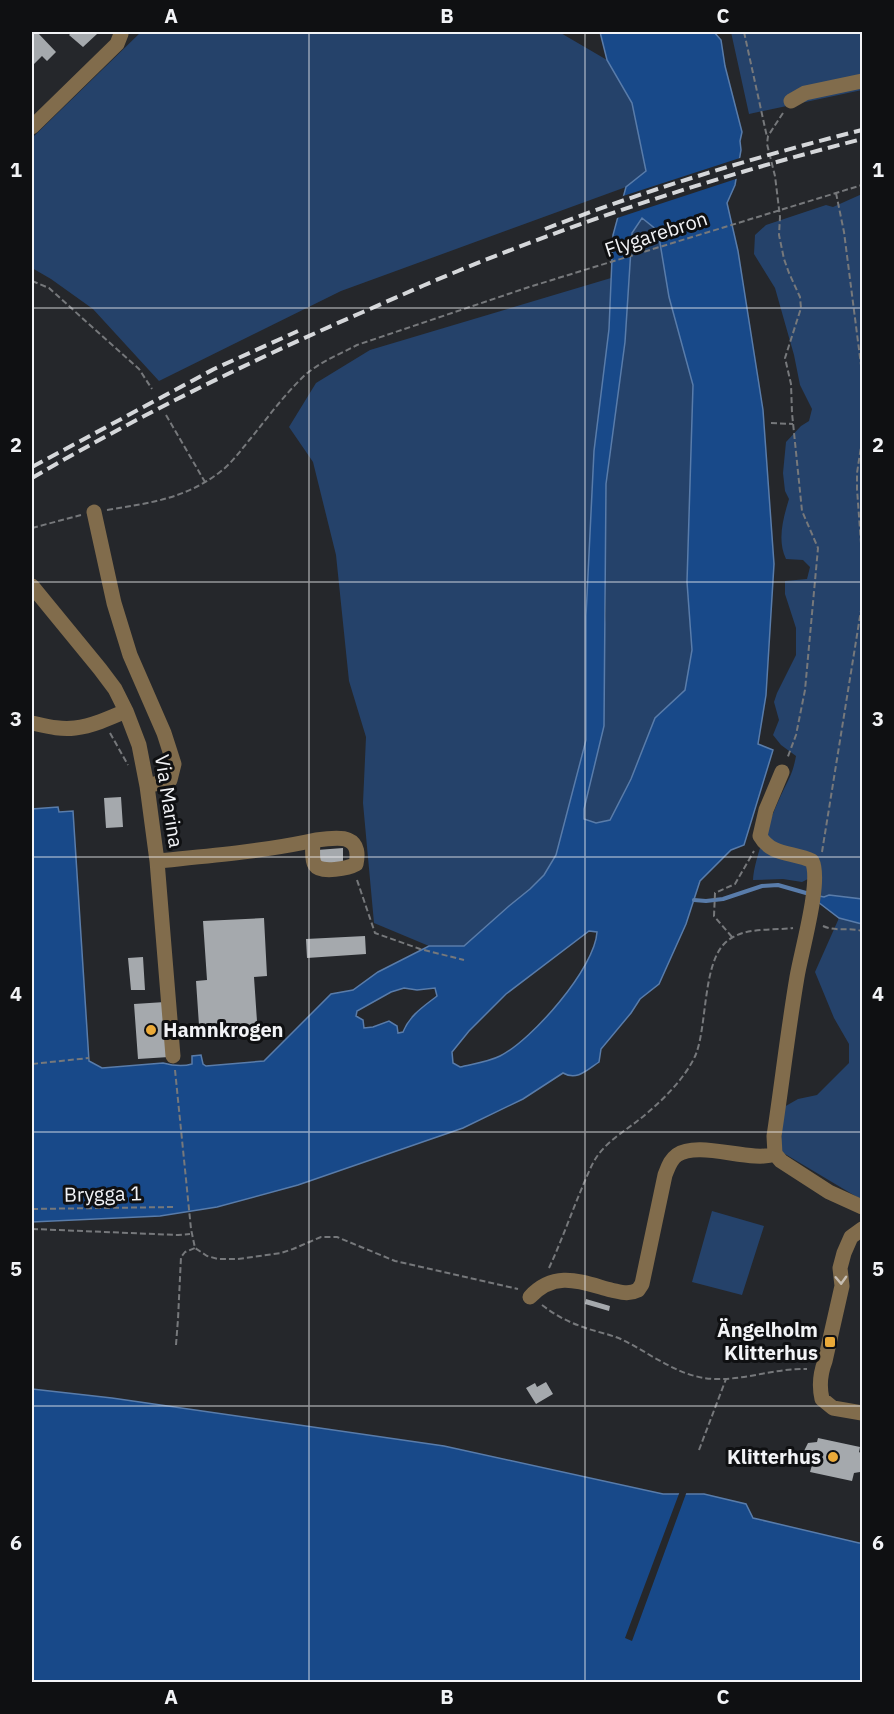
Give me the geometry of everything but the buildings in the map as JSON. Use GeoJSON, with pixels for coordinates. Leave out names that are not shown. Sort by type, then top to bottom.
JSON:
{"type":"FeatureCollection","features":[{"type":"Feature","properties":{"kind":"street"},"geometry":{"type":"LineString","coordinates":[[32,127],[117,44],[121,33]]}},
{"type":"Feature","properties":{"kind":"street"},"geometry":{"type":"LineString","coordinates":[[791,101],[805,93],[862,81]]}},
{"type":"Feature","properties":{"kind":"street"},"geometry":{"type":"LineString","coordinates":[[94,512],[114,603],[130,655],[164,733],[174,764],[170,780],[147,786]]}},
{"type":"Feature","properties":{"kind":"street","name":"Via Marina"},"geometry":{"type":"LineString","coordinates":[[32,586],[115,690],[139,745],[157,861],[173,1056]]}},
{"type":"Feature","properties":{"kind":"street"},"geometry":{"type":"LineString","coordinates":[[32,723],[52,728],[75,728],[102,721],[126,711]]}},
{"type":"Feature","properties":{"kind":"street"},"geometry":{"type":"LineString","coordinates":[[782,772],[766,810],[760,836],[767,846],[775,851],[800,855],[812,861],[815,867],[815,884],[797,977],[774,1136],[776,1154],[781,1161],[828,1192],[862,1207]]}},
{"type":"Feature","properties":{"kind":"street"},"geometry":{"type":"LineString","coordinates":[[157,861],[265,850],[313,841],[346,839],[357,849],[356,864],[346,868],[324,870],[315,866],[313,841]]}},
{"type":"Feature","properties":{"kind":"street"},"geometry":{"type":"LineString","coordinates":[[530,1297],[546,1284],[569,1280],[581,1281],[627,1294],[638,1290],[642,1284],[665,1175],[672,1160],[678,1154],[688,1151],[716,1151],[759,1155],[776,1154]]}},
{"type":"Feature","properties":{"kind":"street"},"geometry":{"type":"LineString","coordinates":[[862,1229],[851,1237],[840,1268],[842,1286],[820,1387],[822,1400],[833,1408],[862,1413]]}},
{"type":"Feature","properties":{"kind":"path"},"geometry":{"type":"LineString","coordinates":[[744,32],[768,140]]}},
{"type":"Feature","properties":{"kind":"path"},"geometry":{"type":"LineString","coordinates":[[782,772],[796,735],[805,690],[818,548],[802,511],[791,384],[785,358],[801,308],[800,297],[784,259],[779,235],[780,217],[775,176],[767,144],[772,128],[791,101]]}},
{"type":"Feature","properties":{"kind":"path","name":"Flygarebron"},"geometry":{"type":"LineString","coordinates":[[32,528],[94,512],[175,497],[205,482],[232,461],[288,393],[307,374],[334,356],[357,345],[530,287],[862,185]]}},
{"type":"Feature","properties":{"kind":"path"},"geometry":{"type":"LineString","coordinates":[[836,194],[844,232],[862,373]]}},
{"type":"Feature","properties":{"kind":"path"},"geometry":{"type":"LineString","coordinates":[[32,281],[49,288],[139,369],[152,389]]}},
{"type":"Feature","properties":{"kind":"path"},"geometry":{"type":"LineString","coordinates":[[166,415],[205,482]]}},
{"type":"Feature","properties":{"kind":"path"},"geometry":{"type":"LineString","coordinates":[[771,423],[793,424]]}},
{"type":"Feature","properties":{"kind":"path"},"geometry":{"type":"LineString","coordinates":[[862,440],[857,473],[862,557]]}},
{"type":"Feature","properties":{"kind":"path"},"geometry":{"type":"LineString","coordinates":[[815,867],[819,864],[862,603]]}},
{"type":"Feature","properties":{"kind":"path"},"geometry":{"type":"LineString","coordinates":[[102,721],[131,770]]}},
{"type":"Feature","properties":{"kind":"path"},"geometry":{"type":"LineString","coordinates":[[732,937],[714,916],[715,892],[735,884],[757,846],[763,841]]}},
{"type":"Feature","properties":{"kind":"path"},"geometry":{"type":"LineString","coordinates":[[353,866],[375,933],[420,949],[464,960]]}},
{"type":"Feature","properties":{"kind":"path"},"geometry":{"type":"LineString","coordinates":[[546,1284],[544,1279],[598,1154],[642,1118],[671,1090],[695,1056],[714,964],[723,945],[740,933],[755,931],[821,925],[830,929],[862,931]]}},
{"type":"Feature","properties":{"kind":"path"},"geometry":{"type":"LineString","coordinates":[[173,1056],[191,1229],[195,1248],[207,1256],[218,1259],[238,1259],[281,1253],[321,1237],[337,1237],[395,1261],[521,1290],[556,1315],[581,1327],[621,1339],[673,1369],[704,1378],[726,1379],[792,1370],[822,1370]]}},
{"type":"Feature","properties":{"kind":"path"},"geometry":{"type":"LineString","coordinates":[[32,1064],[89,1058]]}},
{"type":"Feature","properties":{"kind":"path","name":"Brygga 1"},"geometry":{"type":"LineString","coordinates":[[32,1209],[175,1207]]}},
{"type":"Feature","properties":{"kind":"path"},"geometry":{"type":"LineString","coordinates":[[32,1229],[192,1234]]}},
{"type":"Feature","properties":{"kind":"path"},"geometry":{"type":"LineString","coordinates":[[176,1345],[179,1265],[185,1252],[195,1248]]}},
{"type":"Feature","properties":{"kind":"path"},"geometry":{"type":"LineString","coordinates":[[699,1450],[726,1379]]}},
{"type":"Feature","properties":{"kind":"shaded area"},"geometry":{"type":"Polygon","coordinates":[[[141,32],[559,32],[607,60],[632,103],[646,172],[626,187],[341,291],[159,381],[93,309],[32,268],[32,138],[141,32]]]}},
{"type":"Feature","properties":{"kind":"shaded area"},"geometry":{"type":"Polygon","coordinates":[[[600,32],[714,32],[721,40],[725,66],[742,132],[735,185],[727,203],[738,251],[763,410],[774,564],[766,695],[758,744],[773,750],[744,845],[731,850],[700,881],[686,924],[659,984],[640,999],[601,1049],[599,1062],[582,1074],[573,1076],[563,1073],[523,1099],[463,1128],[298,1185],[217,1207],[160,1216],[32,1222],[32,809],[58,807],[59,812],[73,811],[89,1061],[102,1068],[163,1063],[185,1066],[192,1064],[192,1056],[201,1055],[203,1064],[206,1066],[264,1061],[331,994],[353,990],[378,972],[429,946],[464,946],[530,889],[544,875],[556,855],[586,740],[586,616],[594,451],[609,329],[613,235],[626,187],[646,171],[632,103],[607,60],[600,32]],[[642,218],[632,233],[625,342],[606,484],[604,726],[584,809],[584,819],[596,823],[610,820],[631,779],[655,718],[685,690],[692,650],[687,582],[693,385],[669,297],[658,231],[642,218]],[[589,931],[506,994],[469,1031],[452,1052],[453,1063],[460,1067],[495,1058],[513,1048],[528,1035],[560,1002],[574,983],[594,947],[597,932],[589,931]],[[404,988],[391,992],[357,1011],[356,1016],[363,1020],[364,1028],[389,1021],[397,1026],[398,1033],[403,1032],[413,1016],[437,996],[435,988],[417,990],[404,988]]]}},
{"type":"Feature","properties":{"kind":"shaded area"},"geometry":{"type":"Polygon","coordinates":[[[731,32],[862,32],[862,90],[749,114],[731,32]]]}},
{"type":"Feature","properties":{"kind":"shaded area"},"geometry":{"type":"Polygon","coordinates":[[[862,194],[862,899],[819,896],[808,879],[802,882],[783,879],[753,880],[765,835],[791,774],[796,756],[781,745],[773,735],[779,720],[774,702],[796,655],[796,628],[785,594],[785,581],[807,579],[810,567],[803,560],[786,559],[783,552],[782,529],[789,499],[785,491],[783,473],[786,442],[809,421],[812,409],[800,385],[775,288],[754,254],[755,235],[766,225],[826,205],[833,207],[862,194]]]}},
{"type":"Feature","properties":{"kind":"shaded area"},"geometry":{"type":"Polygon","coordinates":[[[642,218],[658,230],[669,297],[694,385],[687,582],[692,650],[685,690],[655,718],[631,779],[610,820],[596,823],[584,819],[584,809],[606,615],[606,484],[625,342],[632,233],[642,218]]]}},
{"type":"Feature","properties":{"kind":"shaded area"},"geometry":{"type":"Polygon","coordinates":[[[611,278],[586,616],[586,740],[556,855],[544,875],[530,889],[464,946],[429,946],[374,923],[363,803],[366,737],[349,681],[336,555],[313,462],[289,427],[316,383],[370,350],[611,278]]]}},
{"type":"Feature","properties":{"kind":"shaded area"},"geometry":{"type":"Polygon","coordinates":[[[819,896],[862,899],[862,924],[839,918],[818,902],[819,896]]]}},
{"type":"Feature","properties":{"kind":"shaded area"},"geometry":{"type":"Polygon","coordinates":[[[839,918],[862,924],[862,1200],[780,1151],[784,1107],[798,1099],[817,1095],[849,1063],[849,1044],[834,1018],[815,972],[839,918]]]}},
{"type":"Feature","properties":{"kind":"shaded area"},"geometry":{"type":"Polygon","coordinates":[[[712,1211],[764,1226],[742,1295],[692,1282],[712,1211]]]}},
{"type":"Feature","properties":{"kind":"shaded area"},"geometry":{"type":"Polygon","coordinates":[[[32,1389],[112,1398],[444,1446],[663,1494],[704,1494],[746,1504],[753,1518],[862,1543],[862,1682],[32,1682],[32,1389]]]}},
{"type":"Feature","properties":{"kind":"pier"},"geometry":{"type":"Polygon","coordinates":[[[743,157],[739,178],[614,219],[620,197],[743,157]]]}},
{"type":"Feature","properties":{"kind":"pier"},"geometry":{"type":"Polygon","coordinates":[[[680,1491],[687,1491],[632,1641],[625,1638],[680,1491]]]}},
{"type":"Feature","properties":{"kind":"waterway"},"geometry":{"type":"LineString","coordinates":[[694,900],[723,899],[762,886],[778,885],[806,893]]}},
{"type":"Feature","properties":{"kind":"railway"},"geometry":{"type":"LineString","coordinates":[[545,229],[623,200],[702,175],[862,130]]}},
{"type":"Feature","properties":{"kind":"railway"},"geometry":{"type":"LineString","coordinates":[[32,478],[154,411],[237,370],[458,271],[507,251],[658,198],[862,139]]}},
{"type":"Feature","properties":{"kind":"railway"},"geometry":{"type":"LineString","coordinates":[[32,467],[214,369],[298,331]]}},
{"type":"Feature","properties":{"kind":"place","name":"Hamnkrogen"},"geometry":{"type":"Point","coordinates":[151,1030]}},
{"type":"Feature","properties":{"kind":"place","name":"Ängelholm Klitterhus"},"geometry":{"type":"Point","coordinates":[830,1342]}},
{"type":"Feature","properties":{"kind":"place","name":"Klitterhus"},"geometry":{"type":"Point","coordinates":[833,1457]}}]}
